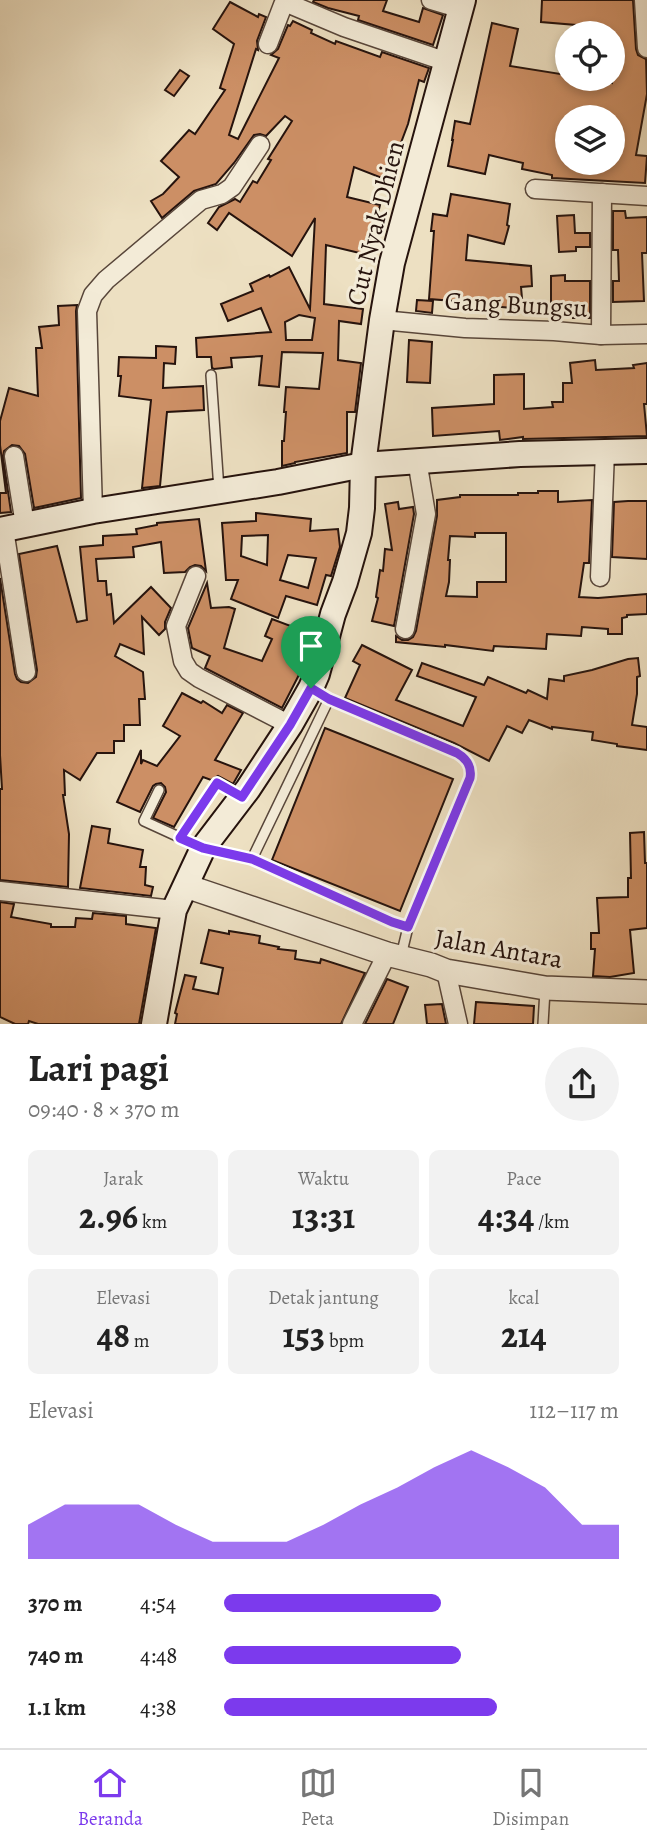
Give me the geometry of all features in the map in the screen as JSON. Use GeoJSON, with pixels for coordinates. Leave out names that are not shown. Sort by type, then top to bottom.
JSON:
{"type":"FeatureCollection","features":[{"type":"Feature","properties":{"kind":"main road","name":"Cut Nyak Dhien"},"geometry":{"type":"LineString","coordinates":[[154,1024],[174,910],[203,848],[242,797],[290,725],[320,693],[317,674],[359,533],[363,464],[392,263],[462,4]]}},
{"type":"Feature","properties":{"kind":"main road"},"geometry":{"type":"LineString","coordinates":[[10,528],[363,464],[520,454],[647,451]]}},
{"type":"Feature","properties":{"kind":"street"},"geometry":{"type":"LineString","coordinates":[[431,0],[462,4]]}},
{"type":"Feature","properties":{"kind":"street"},"geometry":{"type":"LineString","coordinates":[[644,0],[647,48]]}},
{"type":"Feature","properties":{"kind":"street"},"geometry":{"type":"LineString","coordinates":[[268,44],[286,3],[344,27],[447,62]]}},
{"type":"Feature","properties":{"kind":"street"},"geometry":{"type":"LineString","coordinates":[[93,511],[87,311],[90,302],[106,280],[201,200],[222,194],[232,187],[260,145]]}},
{"type":"Feature","properties":{"kind":"street"},"geometry":{"type":"LineString","coordinates":[[535,189],[647,196]]}},
{"type":"Feature","properties":{"kind":"street"},"geometry":{"type":"LineString","coordinates":[[601,335],[602,193]]}},
{"type":"Feature","properties":{"kind":"street","name":"Gang Bungsu"},"geometry":{"type":"LineString","coordinates":[[382,320],[465,328],[601,335],[647,334]]}},
{"type":"Feature","properties":{"kind":"street"},"geometry":{"type":"LineString","coordinates":[[600,577],[605,452]]}},
{"type":"Feature","properties":{"kind":"street"},"geometry":{"type":"LineString","coordinates":[[14,456],[10,528],[26,672]]}},
{"type":"Feature","properties":{"kind":"street"},"geometry":{"type":"LineString","coordinates":[[405,629],[426,514],[417,460]]}},
{"type":"Feature","properties":{"kind":"street"},"geometry":{"type":"LineString","coordinates":[[196,576],[176,626],[183,661],[189,671],[290,725]]}},
{"type":"Feature","properties":{"kind":"street","name":"Jalan Antara"},"geometry":{"type":"LineString","coordinates":[[186,886],[446,971],[545,988],[647,992]]}},
{"type":"Feature","properties":{"kind":"street"},"geometry":{"type":"LineString","coordinates":[[0,891],[174,910]]}},
{"type":"Feature","properties":{"kind":"street"},"geometry":{"type":"LineString","coordinates":[[352,1024],[394,956]]}},
{"type":"Feature","properties":{"kind":"street"},"geometry":{"type":"LineString","coordinates":[[446,971],[458,1024]]}},
{"type":"Feature","properties":{"kind":"lane"},"geometry":{"type":"LineString","coordinates":[[211,375],[219,492]]}},
{"type":"Feature","properties":{"kind":"lane"},"geometry":{"type":"LineString","coordinates":[[252,859],[320,693],[463,757],[470,766],[470,778],[394,956]]}},
{"type":"Feature","properties":{"kind":"lane"},"geometry":{"type":"LineString","coordinates":[[180,838],[217,783],[242,797]]}},
{"type":"Feature","properties":{"kind":"lane"},"geometry":{"type":"LineString","coordinates":[[159,790],[144,821],[203,848],[252,859],[408,927]]}},
{"type":"Feature","properties":{"kind":"lane"},"geometry":{"type":"LineString","coordinates":[[543,1024],[545,988]]}},
{"type":"Feature","properties":{"kind":"building"},"geometry":{"type":"Polygon","coordinates":[[[387,0],[383,11],[419,22],[423,8],[443,15],[433,45],[358,20],[359,16],[328,8],[313,2],[387,0]]]}},
{"type":"Feature","properties":{"kind":"building"},"geometry":{"type":"Polygon","coordinates":[[[542,0],[633,0],[636,49],[638,55],[646,59],[647,94],[636,155],[647,156],[645,183],[552,178],[552,175],[522,169],[523,163],[489,155],[485,174],[448,166],[455,121],[470,124],[492,23],[518,29],[510,66],[555,73],[555,91],[625,91],[625,21],[555,21],[555,23],[541,22],[542,0]]]}},
{"type":"Feature","properties":{"kind":"building"},"geometry":{"type":"Polygon","coordinates":[[[230,2],[258,17],[259,14],[266,17],[257,41],[258,50],[256,49],[229,135],[238,139],[279,58],[271,55],[278,49],[288,25],[293,21],[335,44],[336,41],[380,57],[382,52],[429,68],[424,82],[419,80],[408,124],[387,180],[354,167],[347,197],[380,205],[368,255],[326,245],[324,304],[363,309],[361,324],[339,321],[338,360],[361,363],[355,412],[347,412],[347,453],[282,466],[286,387],[319,389],[323,353],[282,352],[279,387],[259,385],[262,356],[231,358],[232,367],[214,369],[211,357],[197,357],[196,338],[271,332],[261,308],[228,321],[221,304],[253,291],[250,284],[269,275],[270,277],[289,267],[310,309],[315,218],[292,256],[229,213],[217,230],[208,223],[219,207],[235,199],[240,202],[253,181],[257,183],[271,160],[268,159],[292,121],[285,116],[266,136],[254,135],[216,184],[194,191],[162,218],[151,201],[163,194],[179,177],[161,161],[189,130],[195,134],[225,90],[220,88],[234,44],[213,29],[230,2]],[[299,315],[285,322],[286,340],[312,340],[315,318],[299,315]]]}},
{"type":"Feature","properties":{"kind":"building"},"geometry":{"type":"Polygon","coordinates":[[[180,70],[189,76],[174,96],[165,90],[180,70]]]}},
{"type":"Feature","properties":{"kind":"building"},"geometry":{"type":"Polygon","coordinates":[[[451,194],[510,204],[509,226],[504,244],[468,235],[466,260],[531,266],[532,286],[521,287],[523,309],[429,299],[433,214],[447,216],[451,194]]]}},
{"type":"Feature","properties":{"kind":"building"},"geometry":{"type":"Polygon","coordinates":[[[613,211],[625,211],[626,218],[647,217],[647,253],[642,253],[644,301],[613,302],[613,281],[619,281],[618,250],[613,250],[613,211]]]}},
{"type":"Feature","properties":{"kind":"building"},"geometry":{"type":"Polygon","coordinates":[[[574,215],[575,233],[590,233],[590,247],[576,247],[576,251],[559,252],[557,216],[574,215]]]}},
{"type":"Feature","properties":{"kind":"building"},"geometry":{"type":"Polygon","coordinates":[[[565,275],[565,281],[590,281],[590,318],[573,318],[573,303],[551,303],[551,276],[565,275]]]}},
{"type":"Feature","properties":{"kind":"building"},"geometry":{"type":"Polygon","coordinates":[[[417,300],[433,301],[432,313],[416,311],[417,300]]]}},
{"type":"Feature","properties":{"kind":"building"},"geometry":{"type":"Polygon","coordinates":[[[77,305],[81,498],[34,508],[25,454],[19,446],[12,445],[4,451],[3,457],[11,512],[0,513],[0,493],[6,493],[0,445],[0,421],[9,388],[38,396],[36,348],[42,348],[39,327],[59,325],[58,306],[77,305]]]}},
{"type":"Feature","properties":{"kind":"building"},"geometry":{"type":"Polygon","coordinates":[[[409,340],[432,342],[430,383],[407,382],[409,340]]]}},
{"type":"Feature","properties":{"kind":"building"},"geometry":{"type":"Polygon","coordinates":[[[156,346],[176,347],[175,364],[164,363],[163,388],[203,386],[204,410],[167,412],[160,486],[142,488],[151,400],[119,396],[119,357],[156,358],[156,346]]]}},
{"type":"Feature","properties":{"kind":"building"},"geometry":{"type":"Polygon","coordinates":[[[595,360],[596,370],[634,368],[633,365],[647,363],[647,404],[644,404],[647,436],[523,437],[500,440],[499,431],[433,436],[432,408],[494,404],[494,375],[524,374],[524,409],[553,407],[552,402],[563,402],[563,383],[572,383],[570,363],[595,360]]]}},
{"type":"Feature","properties":{"kind":"building"},"geometry":{"type":"Polygon","coordinates":[[[558,491],[558,502],[592,500],[589,563],[584,563],[579,597],[647,594],[647,614],[627,615],[622,618],[622,634],[608,634],[608,629],[582,627],[581,636],[547,634],[546,649],[494,646],[493,651],[396,642],[396,636],[408,640],[416,631],[437,516],[437,500],[460,495],[558,491]],[[475,533],[475,537],[450,536],[446,596],[477,597],[477,582],[506,582],[506,533],[475,533]]]}},
{"type":"Feature","properties":{"kind":"building"},"geometry":{"type":"Polygon","coordinates":[[[647,501],[647,559],[612,557],[614,502],[647,501]]]}},
{"type":"Feature","properties":{"kind":"building"},"geometry":{"type":"Polygon","coordinates":[[[398,502],[399,509],[413,507],[414,514],[394,626],[372,621],[385,549],[392,550],[385,504],[398,502]]]}},
{"type":"Feature","properties":{"kind":"building"},"geometry":{"type":"Polygon","coordinates":[[[256,513],[311,519],[310,531],[338,529],[340,547],[331,576],[326,575],[317,605],[286,596],[278,618],[231,599],[238,580],[226,580],[222,523],[256,521],[256,513]],[[268,535],[242,536],[241,556],[267,565],[268,535]],[[288,555],[280,580],[308,588],[316,558],[288,555]]]}},
{"type":"Feature","properties":{"kind":"building"},"geometry":{"type":"Polygon","coordinates":[[[199,519],[206,571],[195,565],[185,572],[164,573],[161,542],[133,547],[134,557],[96,559],[98,581],[106,581],[107,595],[111,594],[114,623],[151,587],[171,608],[165,629],[159,635],[142,617],[144,654],[120,644],[115,656],[143,672],[145,699],[139,699],[140,725],[124,725],[124,741],[114,741],[114,753],[97,753],[80,780],[64,770],[63,795],[69,834],[68,887],[0,880],[0,578],[15,674],[21,682],[28,683],[36,677],[37,670],[19,554],[57,546],[77,622],[87,620],[80,547],[103,545],[103,536],[137,534],[136,529],[157,523],[199,519]]]}},
{"type":"Feature","properties":{"kind":"building"},"geometry":{"type":"Polygon","coordinates":[[[207,583],[211,608],[235,609],[224,648],[262,661],[272,639],[265,636],[272,619],[312,634],[301,663],[304,665],[282,708],[205,668],[210,656],[192,648],[188,628],[207,583]]]}},
{"type":"Feature","properties":{"kind":"building"},"geometry":{"type":"Polygon","coordinates":[[[362,645],[412,670],[396,700],[463,726],[476,697],[417,676],[422,663],[484,685],[488,677],[547,699],[549,679],[564,681],[564,676],[638,658],[640,676],[637,677],[632,725],[647,727],[647,750],[592,740],[593,732],[552,729],[529,720],[522,733],[507,726],[489,761],[454,743],[345,698],[360,665],[353,661],[362,645]]]}},
{"type":"Feature","properties":{"kind":"building"},"geometry":{"type":"Polygon","coordinates":[[[182,693],[201,703],[203,701],[222,713],[227,705],[243,713],[215,760],[241,770],[233,784],[218,776],[211,780],[203,777],[174,827],[153,818],[166,792],[161,783],[153,786],[140,812],[117,802],[141,750],[141,764],[143,760],[157,766],[180,736],[163,726],[182,693]]]}},
{"type":"Feature","properties":{"kind":"building"},"geometry":{"type":"Polygon","coordinates":[[[325,728],[453,779],[400,911],[272,860],[325,728]]]}},
{"type":"Feature","properties":{"kind":"building"},"geometry":{"type":"Polygon","coordinates":[[[92,826],[110,829],[108,843],[143,850],[140,867],[146,867],[145,885],[153,887],[151,896],[80,888],[92,826]]]}},
{"type":"Feature","properties":{"kind":"building"},"geometry":{"type":"Polygon","coordinates":[[[644,832],[647,928],[630,930],[634,973],[610,977],[593,976],[595,949],[591,949],[591,933],[599,933],[597,898],[628,897],[628,878],[631,878],[630,833],[644,832]]]}},
{"type":"Feature","properties":{"kind":"building"},"geometry":{"type":"Polygon","coordinates":[[[0,902],[14,904],[11,917],[51,924],[51,927],[75,927],[76,918],[92,919],[93,913],[126,916],[126,924],[156,928],[139,1024],[38,1024],[29,1021],[28,1024],[15,1024],[0,1017],[0,902]]]}},
{"type":"Feature","properties":{"kind":"building"},"geometry":{"type":"Polygon","coordinates":[[[209,930],[260,936],[259,943],[296,951],[295,959],[320,963],[321,959],[365,973],[341,1024],[175,1024],[175,1013],[185,975],[196,977],[193,989],[218,994],[223,968],[201,963],[209,930]]]}},
{"type":"Feature","properties":{"kind":"building"},"geometry":{"type":"Polygon","coordinates":[[[387,979],[408,987],[393,1024],[365,1024],[387,979]]]}},
{"type":"Feature","properties":{"kind":"building"},"geometry":{"type":"Polygon","coordinates":[[[476,1002],[534,1006],[533,1024],[474,1024],[476,1002]]]}},
{"type":"Feature","properties":{"kind":"building"},"geometry":{"type":"Polygon","coordinates":[[[442,1004],[446,1024],[427,1024],[425,1005],[442,1004]]]}},
{"type":"Feature","properties":{"kind":"route"},"geometry":{"type":"LineString","coordinates":[[311,688],[329,699],[457,753],[470,766],[470,778],[408,927],[252,859],[203,848],[180,838],[217,783],[242,797],[311,688]]}}]}
